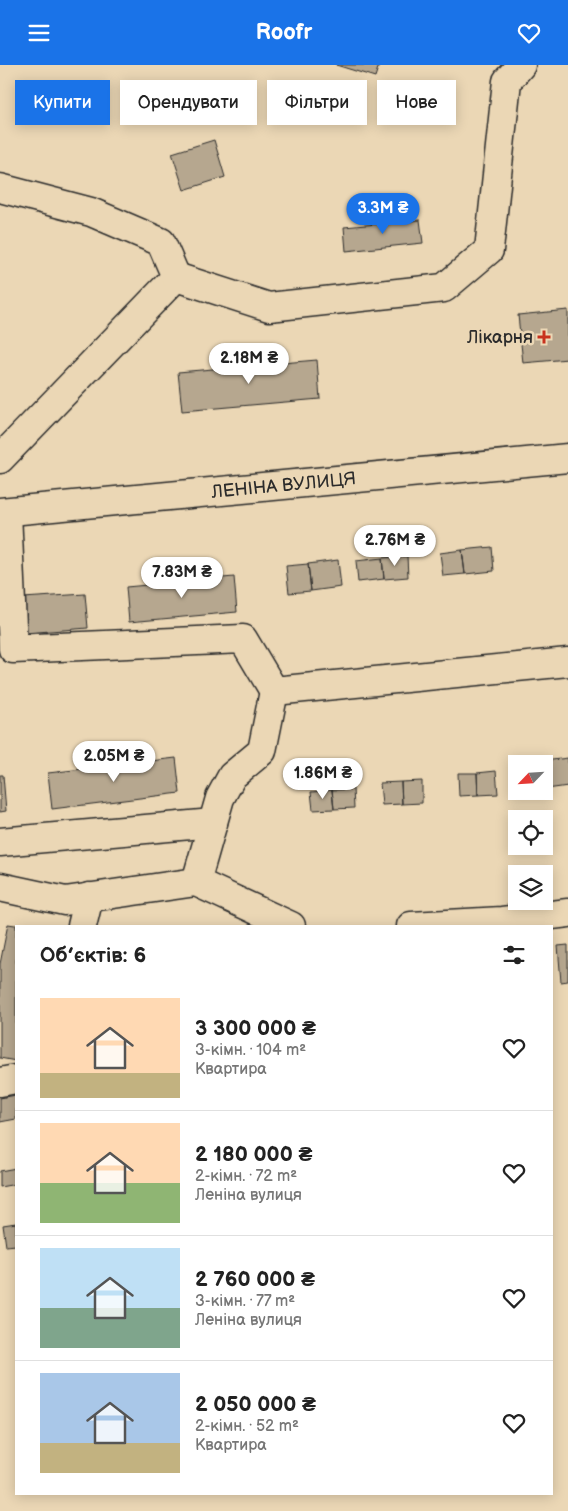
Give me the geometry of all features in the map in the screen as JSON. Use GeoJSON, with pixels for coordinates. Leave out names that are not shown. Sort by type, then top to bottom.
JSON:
{"type":"FeatureCollection","features":[{"type":"Feature","properties":{"kind":"street"},"geometry":{"type":"LineString","coordinates":[[0,188],[91,212],[160,242],[176,277],[269,307],[444,288],[489,251],[507,81],[521,65]]}},
{"type":"Feature","properties":{"kind":"street"},"geometry":{"type":"LineString","coordinates":[[0,459],[176,277]]}},
{"type":"Feature","properties":{"kind":"street","name":"ЛЕНІНА ВУЛИЦЯ"},"geometry":{"type":"LineString","coordinates":[[4,512],[568,458]]}},
{"type":"Feature","properties":{"kind":"street"},"geometry":{"type":"LineString","coordinates":[[4,512],[6,650],[243,639],[274,691],[262,751],[232,776],[220,798],[196,882]]}},
{"type":"Feature","properties":{"kind":"street"},"geometry":{"type":"LineString","coordinates":[[274,691],[568,662]]}},
{"type":"Feature","properties":{"kind":"street"},"geometry":{"type":"LineString","coordinates":[[0,842],[213,823]]}},
{"type":"Feature","properties":{"kind":"street"},"geometry":{"type":"LineString","coordinates":[[0,887],[65,901],[196,882],[289,925]]}},
{"type":"Feature","properties":{"kind":"street"},"geometry":{"type":"LineString","coordinates":[[82,925],[89,897]]}},
{"type":"Feature","properties":{"kind":"street"},"geometry":{"type":"LineString","coordinates":[[428,925],[502,921],[568,913]]}},
{"type":"Feature","properties":{"kind":"street"},"geometry":{"type":"LineString","coordinates":[[0,1082],[15,1079]]}},
{"type":"Feature","properties":{"kind":"building"},"geometry":{"type":"Polygon","coordinates":[[[336,65],[379,65],[375,77],[336,65]]]}},
{"type":"Feature","properties":{"kind":"building"},"geometry":{"type":"Polygon","coordinates":[[[214,140],[225,177],[184,190],[172,153],[214,140]]]}},
{"type":"Feature","properties":{"kind":"building"},"geometry":{"type":"Polygon","coordinates":[[[420,220],[423,243],[346,251],[344,227],[420,220]]]}},
{"type":"Feature","properties":{"kind":"building","name":"Лікарня"},"geometry":{"type":"Polygon","coordinates":[[[568,310],[568,359],[523,363],[518,315],[568,310]]]}},
{"type":"Feature","properties":{"kind":"building"},"geometry":{"type":"Polygon","coordinates":[[[317,360],[320,399],[182,411],[178,372],[317,360]]]}},
{"type":"Feature","properties":{"kind":"building"},"geometry":{"type":"Polygon","coordinates":[[[492,547],[494,571],[465,574],[462,550],[492,547]]]}},
{"type":"Feature","properties":{"kind":"building"},"geometry":{"type":"Polygon","coordinates":[[[462,550],[465,574],[443,576],[440,553],[462,550]]]}},
{"type":"Feature","properties":{"kind":"building"},"geometry":{"type":"Polygon","coordinates":[[[407,556],[408,577],[384,579],[382,558],[407,556]]]}},
{"type":"Feature","properties":{"kind":"building"},"geometry":{"type":"Polygon","coordinates":[[[382,558],[384,579],[358,582],[356,561],[382,558]]]}},
{"type":"Feature","properties":{"kind":"building"},"geometry":{"type":"Polygon","coordinates":[[[338,560],[341,587],[311,591],[308,564],[338,560]]]}},
{"type":"Feature","properties":{"kind":"building"},"geometry":{"type":"Polygon","coordinates":[[[308,564],[311,591],[289,593],[286,566],[308,564]]]}},
{"type":"Feature","properties":{"kind":"building"},"geometry":{"type":"Polygon","coordinates":[[[234,577],[237,612],[129,622],[126,587],[234,577]]]}},
{"type":"Feature","properties":{"kind":"building"},"geometry":{"type":"Polygon","coordinates":[[[85,594],[88,628],[25,633],[23,598],[85,594]]]}},
{"type":"Feature","properties":{"kind":"building"},"geometry":{"type":"Polygon","coordinates":[[[176,758],[180,793],[52,809],[48,773],[176,758]]]}},
{"type":"Feature","properties":{"kind":"building"},"geometry":{"type":"Polygon","coordinates":[[[568,758],[568,786],[553,788],[553,760],[568,758]]]}},
{"type":"Feature","properties":{"kind":"building"},"geometry":{"type":"Polygon","coordinates":[[[496,771],[498,794],[478,795],[477,773],[496,771]]]}},
{"type":"Feature","properties":{"kind":"building"},"geometry":{"type":"Polygon","coordinates":[[[458,773],[477,773],[478,795],[459,796],[458,773]]]}},
{"type":"Feature","properties":{"kind":"building"},"geometry":{"type":"Polygon","coordinates":[[[0,775],[3,775],[6,811],[0,812],[0,775]]]}},
{"type":"Feature","properties":{"kind":"building"},"geometry":{"type":"Polygon","coordinates":[[[422,781],[422,803],[402,804],[401,782],[422,781]]]}},
{"type":"Feature","properties":{"kind":"building"},"geometry":{"type":"Polygon","coordinates":[[[401,782],[402,804],[382,805],[380,783],[401,782]]]}},
{"type":"Feature","properties":{"kind":"building"},"geometry":{"type":"Polygon","coordinates":[[[353,789],[354,808],[334,809],[332,790],[353,789]]]}},
{"type":"Feature","properties":{"kind":"building"},"geometry":{"type":"Polygon","coordinates":[[[332,790],[334,809],[313,810],[311,792],[332,790]]]}},
{"type":"Feature","properties":{"kind":"building"},"geometry":{"type":"Polygon","coordinates":[[[8,924],[15,925],[15,1061],[0,1058],[0,964],[8,924]]]}},
{"type":"Feature","properties":{"kind":"building"},"geometry":{"type":"Polygon","coordinates":[[[568,945],[568,981],[561,982],[558,946],[568,945]]]}},
{"type":"Feature","properties":{"kind":"building"},"geometry":{"type":"Polygon","coordinates":[[[15,1095],[15,1119],[0,1122],[0,1098],[15,1095]]]}},
{"type":"Feature","properties":{"kind":"building"},"geometry":{"type":"Polygon","coordinates":[[[15,1168],[15,1184],[0,1187],[0,1171],[15,1168]]]}},
{"type":"Feature","properties":{"kind":"building"},"geometry":{"type":"Polygon","coordinates":[[[15,1223],[15,1245],[6,1246],[3,1225],[15,1223]]]}},
{"type":"Feature","properties":{"kind":"place","name":"Лікарня"},"geometry":{"type":"Point","coordinates":[544,337]}}]}
